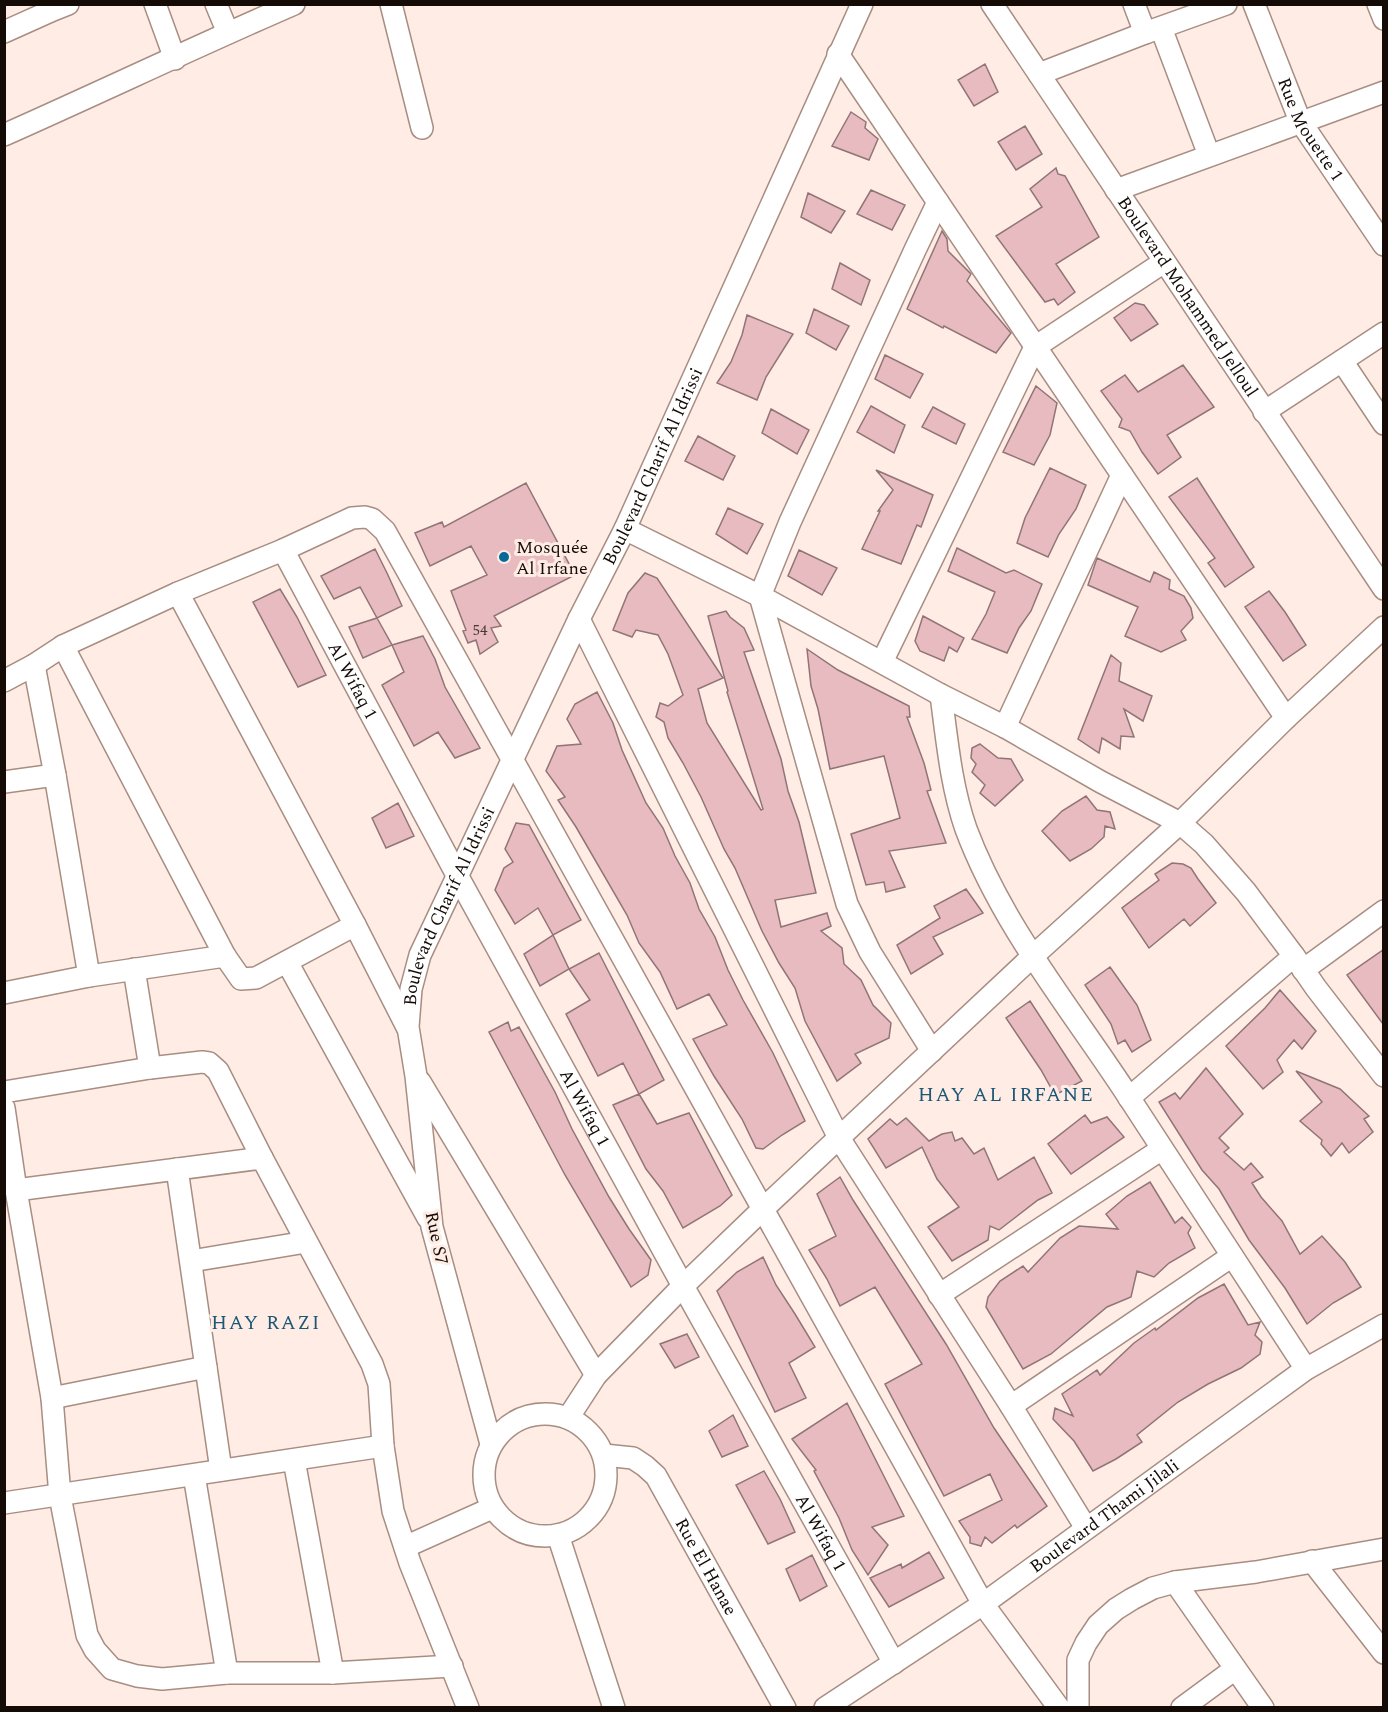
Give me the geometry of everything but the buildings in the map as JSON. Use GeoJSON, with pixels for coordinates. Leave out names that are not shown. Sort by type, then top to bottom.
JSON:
{"type":"FeatureCollection","features":[{"type":"Feature","properties":{"kind":"street"},"geometry":{"type":"LineString","coordinates":[[155,4],[175,59]]}},
{"type":"Feature","properties":{"kind":"street"},"geometry":{"type":"LineString","coordinates":[[216,4],[228,33]]}},
{"type":"Feature","properties":{"kind":"street"},"geometry":{"type":"LineString","coordinates":[[4,135],[294,4]]}},
{"type":"Feature","properties":{"kind":"street"},"geometry":{"type":"LineString","coordinates":[[391,4],[422,128]]}},
{"type":"Feature","properties":{"kind":"street","name":"Boulevard Charif Al Idrissi"},"geometry":{"type":"LineString","coordinates":[[408,1027],[411,989],[420,955],[579,619],[625,529],[862,4]]}},
{"type":"Feature","properties":{"kind":"street","name":"Boulevard Mohammed Jelloul"},"geometry":{"type":"LineString","coordinates":[[992,4],[1383,589]]}},
{"type":"Feature","properties":{"kind":"street"},"geometry":{"type":"LineString","coordinates":[[1134,4],[1153,31],[1209,155]]}},
{"type":"Feature","properties":{"kind":"street"},"geometry":{"type":"LineString","coordinates":[[1039,74],[1226,4]]}},
{"type":"Feature","properties":{"kind":"street","name":"Rue Mouette 1"},"geometry":{"type":"LineString","coordinates":[[1254,4],[1300,121],[1383,245]]}},
{"type":"Feature","properties":{"kind":"street"},"geometry":{"type":"LineString","coordinates":[[1378,4],[1383,19]]}},
{"type":"Feature","properties":{"kind":"street"},"geometry":{"type":"LineString","coordinates":[[4,32],[58,6]]}},
{"type":"Feature","properties":{"kind":"street"},"geometry":{"type":"LineString","coordinates":[[838,54],[1286,718]]}},
{"type":"Feature","properties":{"kind":"street"},"geometry":{"type":"LineString","coordinates":[[1116,190],[1383,92]]}},
{"type":"Feature","properties":{"kind":"street"},"geometry":{"type":"LineString","coordinates":[[932,1051],[870,952],[847,904],[760,596],[800,501],[938,202]]}},
{"type":"Feature","properties":{"kind":"street"},"geometry":{"type":"LineString","coordinates":[[882,662],[1035,347],[1164,262]]}},
{"type":"Feature","properties":{"kind":"street"},"geometry":{"type":"LineString","coordinates":[[1264,412],[1383,333]]}},
{"type":"Feature","properties":{"kind":"street"},"geometry":{"type":"LineString","coordinates":[[1342,361],[1383,424]]}},
{"type":"Feature","properties":{"kind":"street"},"geometry":{"type":"LineString","coordinates":[[1005,727],[1122,475]]}},
{"type":"Feature","properties":{"kind":"street"},"geometry":{"type":"LineString","coordinates":[[4,681],[63,646],[178,593],[283,550],[352,518],[372,519],[385,531],[983,1604],[1059,1707]]}},
{"type":"Feature","properties":{"kind":"street"},"geometry":{"type":"LineString","coordinates":[[625,529],[760,596],[941,695],[1005,727],[1101,782],[1180,822],[1204,844],[1246,892],[1383,1076]]}},
{"type":"Feature","properties":{"kind":"street","name":"Al Wifaq 1"},"geometry":{"type":"LineString","coordinates":[[283,550],[457,875],[894,1663]]}},
{"type":"Feature","properties":{"kind":"street"},"geometry":{"type":"LineString","coordinates":[[178,593],[408,1027]]}},
{"type":"Feature","properties":{"kind":"street"},"geometry":{"type":"LineString","coordinates":[[579,619],[839,1138],[1086,1528]]}},
{"type":"Feature","properties":{"kind":"street"},"geometry":{"type":"LineString","coordinates":[[568,1418],[596,1375],[683,1286],[1033,956],[1180,822],[1383,627]]}},
{"type":"Feature","properties":{"kind":"street"},"geometry":{"type":"LineString","coordinates":[[63,646],[225,956],[241,979],[256,978],[355,925]]}},
{"type":"Feature","properties":{"kind":"street"},"geometry":{"type":"LineString","coordinates":[[34,665],[89,976]]}},
{"type":"Feature","properties":{"kind":"street"},"geometry":{"type":"LineString","coordinates":[[941,695],[950,771],[966,828],[999,900],[1033,956],[1306,1369]]}},
{"type":"Feature","properties":{"kind":"street"},"geometry":{"type":"LineString","coordinates":[[4,783],[55,775]]}},
{"type":"Feature","properties":{"kind":"street"},"geometry":{"type":"LineString","coordinates":[[1129,1098],[1298,963],[1383,911]]}},
{"type":"Feature","properties":{"kind":"street"},"geometry":{"type":"LineString","coordinates":[[4,993],[89,976],[225,956]]}},
{"type":"Feature","properties":{"kind":"street"},"geometry":{"type":"LineString","coordinates":[[287,962],[432,1227]]}},
{"type":"Feature","properties":{"kind":"street"},"geometry":{"type":"LineString","coordinates":[[134,969],[150,1068]]}},
{"type":"Feature","properties":{"kind":"street","name":"Rue S7"},"geometry":{"type":"LineString","coordinates":[[408,1027],[416,1076],[432,1227],[491,1444]]}},
{"type":"Feature","properties":{"kind":"street"},"geometry":{"type":"LineString","coordinates":[[4,1092],[150,1068],[202,1062],[209,1063],[218,1071],[372,1365],[379,1384],[383,1446],[393,1511],[468,1707]]}},
{"type":"Feature","properties":{"kind":"street"},"geometry":{"type":"LineString","coordinates":[[416,1076],[596,1375]]}},
{"type":"Feature","properties":{"kind":"street"},"geometry":{"type":"LineString","coordinates":[[4,1108],[52,1398],[60,1496],[87,1635],[95,1650],[112,1669],[137,1676],[162,1679],[227,1673],[333,1673],[452,1666]]}},
{"type":"Feature","properties":{"kind":"street"},"geometry":{"type":"LineString","coordinates":[[939,1295],[1162,1149]]}},
{"type":"Feature","properties":{"kind":"street"},"geometry":{"type":"LineString","coordinates":[[16,1190],[262,1158]]}},
{"type":"Feature","properties":{"kind":"street"},"geometry":{"type":"LineString","coordinates":[[177,1169],[221,1470]]}},
{"type":"Feature","properties":{"kind":"street"},"geometry":{"type":"LineString","coordinates":[[191,1261],[306,1242]]}},
{"type":"Feature","properties":{"kind":"street"},"geometry":{"type":"LineString","coordinates":[[1011,1407],[1232,1256]]}},
{"type":"Feature","properties":{"kind":"street","name":"Boulevard Thami Jilali"},"geometry":{"type":"LineString","coordinates":[[825,1707],[983,1604],[1306,1369],[1383,1325]]}},
{"type":"Feature","properties":{"kind":"street"},"geometry":{"type":"LineString","coordinates":[[52,1398],[206,1367]]}},
{"type":"Feature","properties":{"kind":"street"},"geometry":{"type":"LineString","coordinates":[[533,1414],[550,1414],[568,1418],[583,1427],[595,1440],[604,1455],[606,1476],[602,1496],[592,1514],[577,1527],[558,1535],[537,1536],[518,1530],[501,1518],[492,1508],[484,1483],[484,1462],[491,1444],[502,1430],[516,1420],[533,1414]]}},
{"type":"Feature","properties":{"kind":"street"},"geometry":{"type":"LineString","coordinates":[[4,1503],[383,1446]]}},
{"type":"Feature","properties":{"kind":"street","name":"Rue El Hanae"},"geometry":{"type":"LineString","coordinates":[[604,1455],[633,1458],[656,1476],[785,1707]]}},
{"type":"Feature","properties":{"kind":"street"},"geometry":{"type":"LineString","coordinates":[[294,1460],[333,1673]]}},
{"type":"Feature","properties":{"kind":"street"},"geometry":{"type":"LineString","coordinates":[[194,1475],[227,1673]]}},
{"type":"Feature","properties":{"kind":"street"},"geometry":{"type":"LineString","coordinates":[[405,1547],[492,1508]]}},
{"type":"Feature","properties":{"kind":"street"},"geometry":{"type":"LineString","coordinates":[[558,1535],[614,1707]]}},
{"type":"Feature","properties":{"kind":"street"},"geometry":{"type":"LineString","coordinates":[[1077,1707],[1078,1660],[1086,1643],[1098,1625],[1116,1609],[1153,1588],[1175,1582],[1256,1572],[1383,1549]]}},
{"type":"Feature","properties":{"kind":"street"},"geometry":{"type":"LineString","coordinates":[[1312,1561],[1383,1653]]}},
{"type":"Feature","properties":{"kind":"street"},"geometry":{"type":"LineString","coordinates":[[1175,1582],[1263,1707]]}},
{"type":"Feature","properties":{"kind":"street"},"geometry":{"type":"LineString","coordinates":[[1182,1707],[1235,1668]]}},
{"type":"Feature","properties":{"kind":"place","name":"Mosquée Al Irfane"},"geometry":{"type":"Point","coordinates":[504,557]}},
{"type":"Feature","properties":{"kind":"district","name":"HAY AL IRFANE"},"geometry":{"type":"Point","coordinates":[1006,1094]}},
{"type":"Feature","properties":{"kind":"district","name":"HAY RAZI"},"geometry":{"type":"Point","coordinates":[266,1322]}}]}
